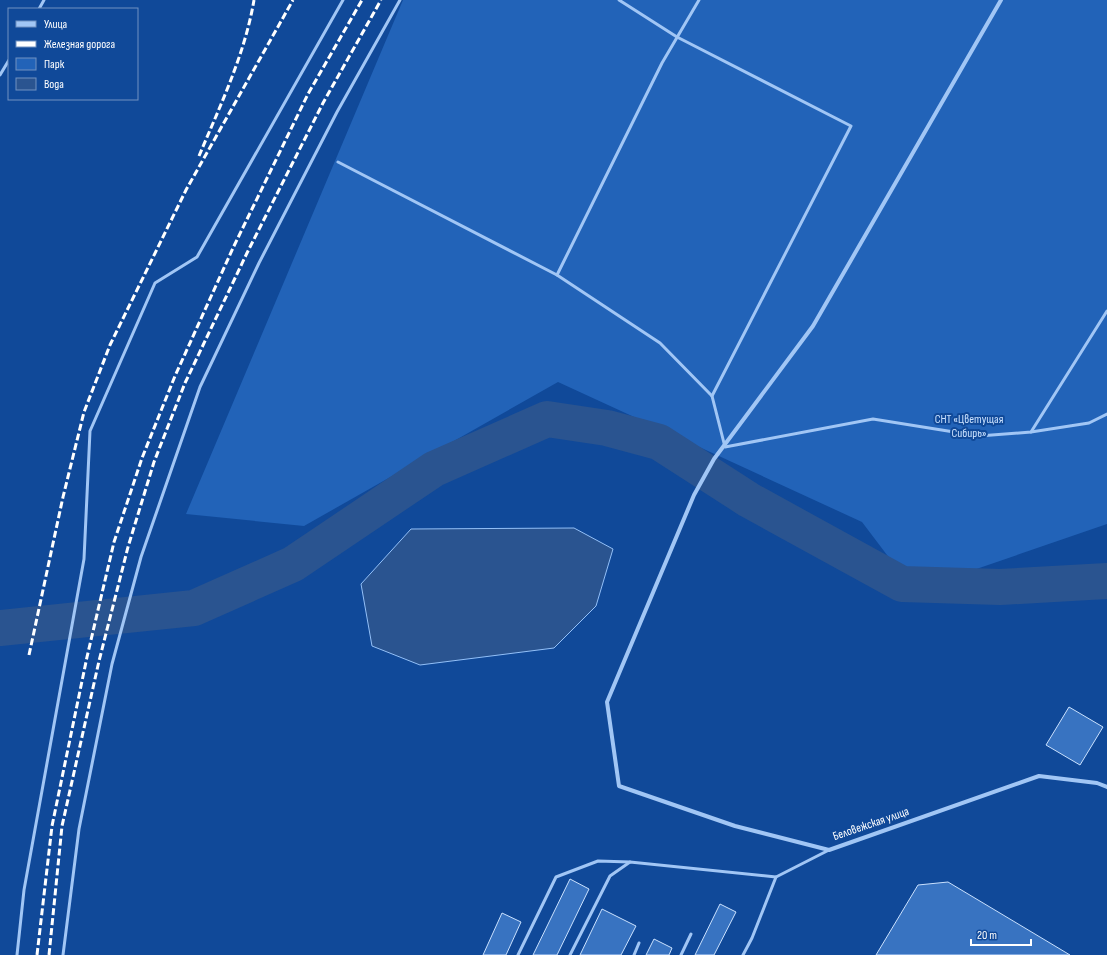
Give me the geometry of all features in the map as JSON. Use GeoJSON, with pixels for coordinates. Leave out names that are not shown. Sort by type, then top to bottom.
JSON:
{"type":"FeatureCollection","features":[{"type":"Feature","properties":{"kind":"street"},"geometry":{"type":"LineString","coordinates":[[725,447],[813,326],[1001,0]]}},
{"type":"Feature","properties":{"kind":"street","name":"Беловежская улица"},"geometry":{"type":"LineString","coordinates":[[725,447],[714,459],[694,495],[607,702],[619,786],[735,826],[829,850],[1038,776],[1097,783],[1107,787]]}},
{"type":"Feature","properties":{"kind":"lane"},"geometry":{"type":"LineString","coordinates":[[17,955],[24,890],[84,559],[90,431],[155,283],[197,257],[343,0]]}},
{"type":"Feature","properties":{"kind":"lane"},"geometry":{"type":"LineString","coordinates":[[63,955],[79,829],[112,664],[141,557],[200,387],[259,263],[337,112],[400,0]]}},
{"type":"Feature","properties":{"kind":"lane"},"geometry":{"type":"LineString","coordinates":[[619,0],[677,37],[852,126],[712,396]]}},
{"type":"Feature","properties":{"kind":"lane"},"geometry":{"type":"LineString","coordinates":[[557,275],[662,63],[699,0]]}},
{"type":"Feature","properties":{"kind":"lane"},"geometry":{"type":"LineString","coordinates":[[0,75],[8,62]]}},
{"type":"Feature","properties":{"kind":"lane"},"geometry":{"type":"LineString","coordinates":[[338,162],[557,275],[660,343],[712,396],[725,447],[873,419],[979,436],[1031,432],[1089,424],[1107,414]]}},
{"type":"Feature","properties":{"kind":"lane"},"geometry":{"type":"LineString","coordinates":[[1031,432],[1107,311]]}},
{"type":"Feature","properties":{"kind":"lane"},"geometry":{"type":"LineString","coordinates":[[518,955],[556,877],[598,861],[630,862],[776,877],[829,850]]}},
{"type":"Feature","properties":{"kind":"lane"},"geometry":{"type":"LineString","coordinates":[[570,955],[610,876],[630,862]]}},
{"type":"Feature","properties":{"kind":"lane"},"geometry":{"type":"LineString","coordinates":[[743,955],[752,938],[776,877]]}},
{"type":"Feature","properties":{"kind":"lane"},"geometry":{"type":"LineString","coordinates":[[681,955],[691,934]]}},
{"type":"Feature","properties":{"kind":"lane"},"geometry":{"type":"LineString","coordinates":[[634,955],[639,944]]}},
{"type":"Feature","properties":{"kind":"green space","name":"СНТ «Цветущая Сибирь»"},"geometry":{"type":"Polygon","coordinates":[[[403,0],[1107,0],[1107,524],[953,577],[909,584],[862,522],[558,382],[304,526],[186,514],[403,0]]]}},
{"type":"Feature","properties":{"kind":"water"},"geometry":{"type":"Polygon","coordinates":[[[574,528],[613,549],[596,606],[554,648],[420,665],[372,646],[361,584],[411,529],[574,528]]]}},
{"type":"Feature","properties":{"kind":"building"},"geometry":{"type":"Polygon","coordinates":[[[1069,707],[1103,727],[1080,765],[1046,745],[1069,707]]]}},
{"type":"Feature","properties":{"kind":"building"},"geometry":{"type":"Polygon","coordinates":[[[570,879],[589,889],[557,955],[533,955],[570,879]]]}},
{"type":"Feature","properties":{"kind":"building"},"geometry":{"type":"Polygon","coordinates":[[[948,882],[1070,955],[876,955],[918,885],[948,882]]]}},
{"type":"Feature","properties":{"kind":"building"},"geometry":{"type":"Polygon","coordinates":[[[720,904],[736,912],[714,955],[695,955],[720,904]]]}},
{"type":"Feature","properties":{"kind":"building"},"geometry":{"type":"Polygon","coordinates":[[[602,909],[636,926],[621,955],[580,955],[602,909]]]}},
{"type":"Feature","properties":{"kind":"building"},"geometry":{"type":"Polygon","coordinates":[[[502,913],[521,922],[506,955],[483,955],[502,913]]]}},
{"type":"Feature","properties":{"kind":"building"},"geometry":{"type":"Polygon","coordinates":[[[654,939],[672,948],[669,955],[646,955],[654,939]]]}},
{"type":"Feature","properties":{"kind":"waterway"},"geometry":{"type":"LineString","coordinates":[[0,628],[194,608],[293,564],[434,469],[547,419],[607,428],[659,442],[749,500],[902,584],[1000,587],[1107,581]]}},
{"type":"Feature","properties":{"kind":"railway"},"geometry":{"type":"LineString","coordinates":[[199,156],[238,60],[245,40],[254,0]]}},
{"type":"Feature","properties":{"kind":"railway"},"geometry":{"type":"LineString","coordinates":[[29,655],[63,497],[84,412],[110,345],[186,190],[293,0]]}},
{"type":"Feature","properties":{"kind":"railway"},"geometry":{"type":"LineString","coordinates":[[37,955],[52,826],[87,657],[114,542],[142,458],[175,376],[233,248],[308,94],[362,0]]}},
{"type":"Feature","properties":{"kind":"railway"},"geometry":{"type":"LineString","coordinates":[[49,955],[62,826],[99,661],[128,547],[154,462],[185,383],[247,253],[323,103],[381,0]]}}]}
